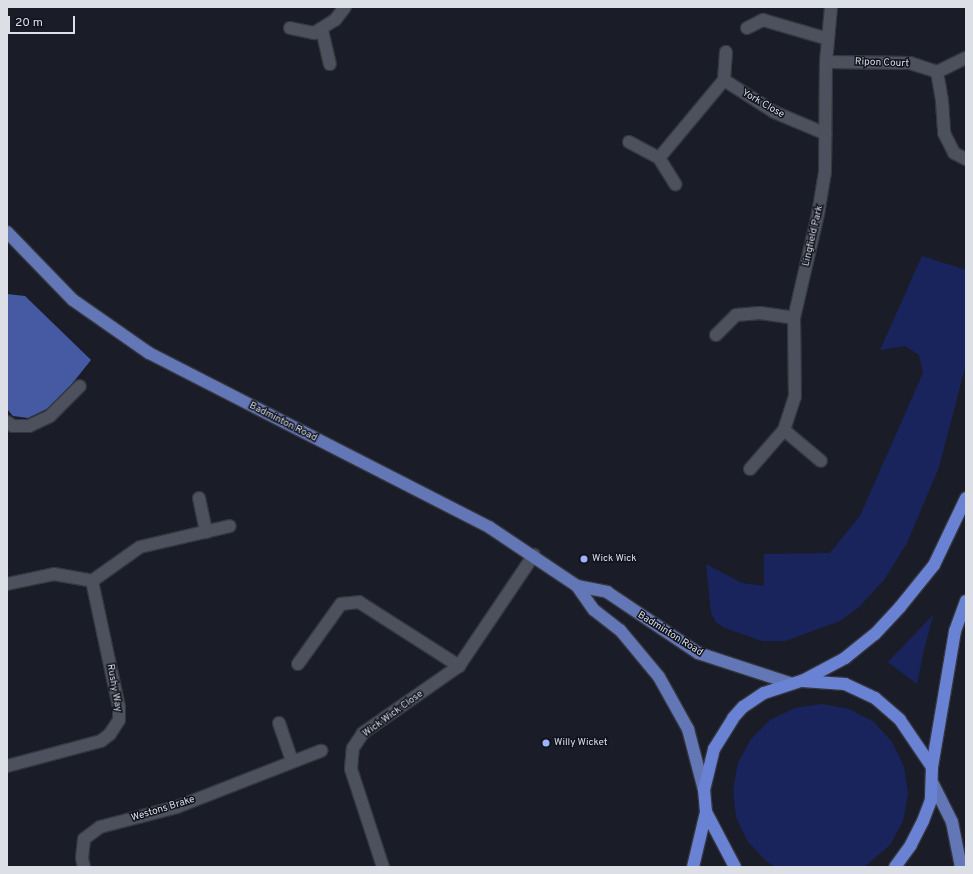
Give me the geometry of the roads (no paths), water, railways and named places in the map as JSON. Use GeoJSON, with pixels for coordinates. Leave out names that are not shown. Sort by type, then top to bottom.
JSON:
{"type":"FeatureCollection","features":[{"type":"Feature","properties":{"kind":"highway"},"geometry":{"type":"LineString","coordinates":[[802,681],[845,658],[875,634],[900,607],[934,565],[966,498]]}},
{"type":"Feature","properties":{"kind":"highway"},"geometry":{"type":"LineString","coordinates":[[895,867],[911,845],[923,821],[931,800],[933,784],[932,767],[955,631],[966,601]]}},
{"type":"Feature","properties":{"kind":"highway"},"geometry":{"type":"LineString","coordinates":[[735,867],[716,835],[706,812],[704,790],[714,749],[733,718],[743,707],[764,693],[790,683],[802,681],[845,684],[875,698],[900,720],[932,767]]}},
{"type":"Feature","properties":{"kind":"highway"},"geometry":{"type":"LineString","coordinates":[[693,867],[706,812]]}},
{"type":"Feature","properties":{"kind":"main road","name":"Badminton Road"},"geometry":{"type":"LineString","coordinates":[[9,238],[73,300],[149,353],[438,500],[534,555],[577,586],[594,610],[620,630],[659,678],[688,730],[704,790]]}},
{"type":"Feature","properties":{"kind":"main road","name":"Badminton Road"},"geometry":{"type":"LineString","coordinates":[[577,586],[607,592],[698,653],[790,683]]}},
{"type":"Feature","properties":{"kind":"main road"},"geometry":{"type":"LineString","coordinates":[[933,784],[952,822],[961,867]]}},
{"type":"Feature","properties":{"kind":"street"},"geometry":{"type":"LineString","coordinates":[[290,28],[306,33],[322,30],[335,20],[346,7]]}},
{"type":"Feature","properties":{"kind":"street","name":"Lingfield Park"},"geometry":{"type":"LineString","coordinates":[[750,469],[784,430],[795,398],[794,318],[818,214],[825,172],[826,62],[831,7]]}},
{"type":"Feature","properties":{"kind":"street"},"geometry":{"type":"LineString","coordinates":[[747,28],[763,20],[828,39]]}},
{"type":"Feature","properties":{"kind":"street"},"geometry":{"type":"LineString","coordinates":[[322,30],[330,64]]}},
{"type":"Feature","properties":{"kind":"street"},"geometry":{"type":"LineString","coordinates":[[659,158],[724,80],[726,52]]}},
{"type":"Feature","properties":{"kind":"street"},"geometry":{"type":"LineString","coordinates":[[966,58],[937,72],[942,102],[944,133],[954,153],[966,159]]}},
{"type":"Feature","properties":{"kind":"street","name":"Ripon Court"},"geometry":{"type":"LineString","coordinates":[[826,62],[910,63],[937,72]]}},
{"type":"Feature","properties":{"kind":"street","name":"York Close"},"geometry":{"type":"LineString","coordinates":[[724,80],[774,112],[826,134]]}},
{"type":"Feature","properties":{"kind":"street"},"geometry":{"type":"LineString","coordinates":[[629,142],[659,158],[675,184]]}},
{"type":"Feature","properties":{"kind":"street"},"geometry":{"type":"LineString","coordinates":[[716,335],[736,315],[760,313],[794,318]]}},
{"type":"Feature","properties":{"kind":"street"},"geometry":{"type":"LineString","coordinates":[[7,422],[13,426],[29,426],[50,416],[80,386]]}},
{"type":"Feature","properties":{"kind":"street"},"geometry":{"type":"LineString","coordinates":[[784,430],[821,461]]}},
{"type":"Feature","properties":{"kind":"street"},"geometry":{"type":"LineString","coordinates":[[199,498],[206,532]]}},
{"type":"Feature","properties":{"kind":"street"},"geometry":{"type":"LineString","coordinates":[[7,584],[54,574],[92,581],[140,547],[230,526]]}},
{"type":"Feature","properties":{"kind":"street","name":"Wick Wick Close"},"geometry":{"type":"LineString","coordinates":[[383,867],[351,769],[353,748],[363,734],[459,666],[534,555]]}},
{"type":"Feature","properties":{"kind":"street","name":"Rushy Way"},"geometry":{"type":"LineString","coordinates":[[7,766],[101,741],[110,734],[119,720],[119,707],[92,581]]}},
{"type":"Feature","properties":{"kind":"street"},"geometry":{"type":"LineString","coordinates":[[298,664],[341,604],[359,602],[459,666]]}},
{"type":"Feature","properties":{"kind":"street"},"geometry":{"type":"LineString","coordinates":[[279,723],[292,761]]}},
{"type":"Feature","properties":{"kind":"street","name":"Westons Brake"},"geometry":{"type":"LineString","coordinates":[[84,867],[82,858],[84,839],[100,827],[177,807],[321,751]]}},
{"type":"Feature","properties":{"kind":"water"},"geometry":{"type":"Polygon","coordinates":[[[7,294],[25,296],[91,360],[55,405],[28,418],[13,416],[7,409],[7,294]]]}},
{"type":"Feature","properties":{"kind":"place","name":"Wick Wick"},"geometry":{"type":"Point","coordinates":[584,559]}},
{"type":"Feature","properties":{"kind":"place","name":"Willy Wicket"},"geometry":{"type":"Point","coordinates":[546,743]}}]}
